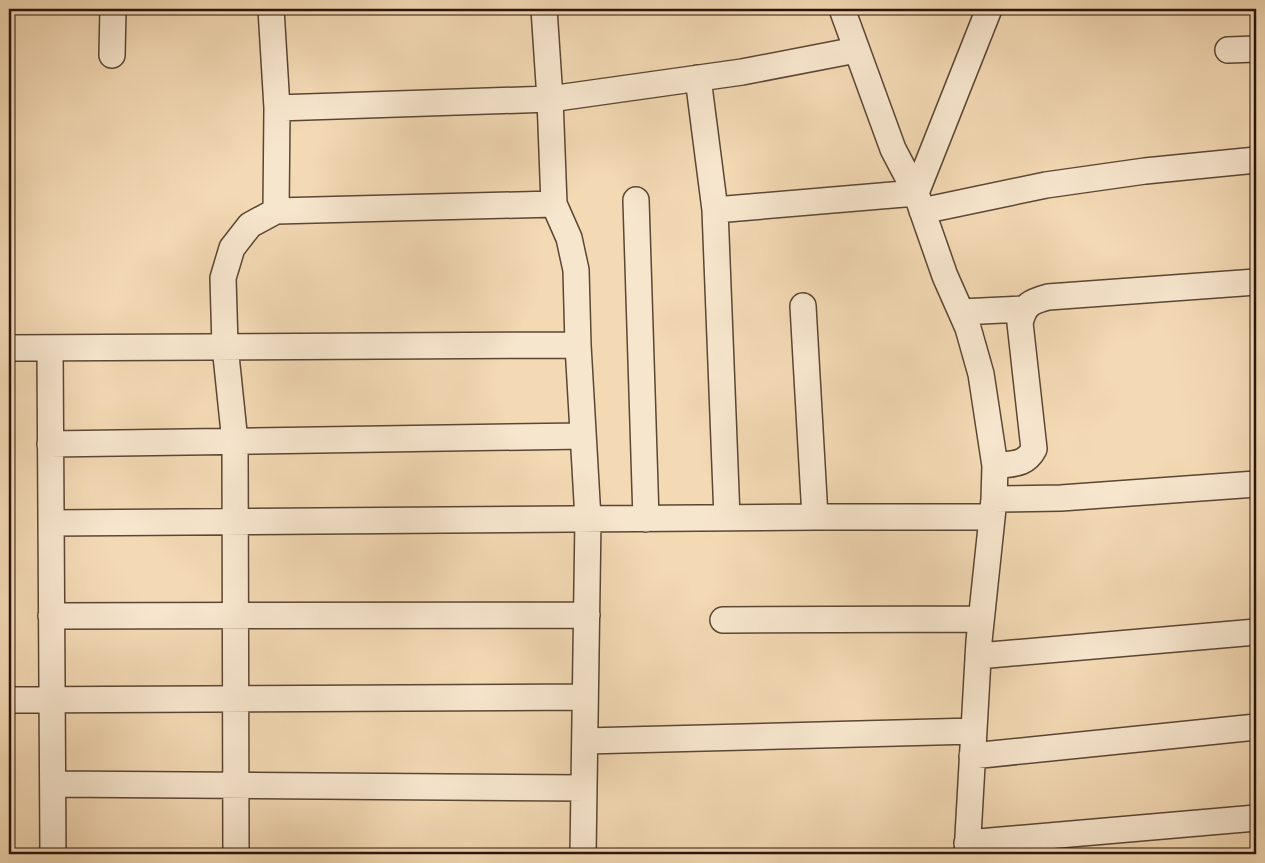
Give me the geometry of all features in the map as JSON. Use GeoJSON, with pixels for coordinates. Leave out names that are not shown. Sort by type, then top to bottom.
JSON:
{"type":"FeatureCollection","features":[{"type":"Feature","properties":{"kind":"street"},"geometry":{"type":"LineString","coordinates":[[112,55],[113,9]]}},
{"type":"Feature","properties":{"kind":"street"},"geometry":{"type":"LineString","coordinates":[[271,9],[277,108],[276,211]]}},
{"type":"Feature","properties":{"kind":"street"},"geometry":{"type":"LineString","coordinates":[[544,9],[554,204],[569,238],[576,270],[578,345],[588,519],[583,854]]}},
{"type":"Feature","properties":{"kind":"street"},"geometry":{"type":"LineString","coordinates":[[842,9],[893,149],[919,202],[946,276],[968,328],[981,374],[995,466],[993,508],[978,656],[967,849],[1256,818]]}},
{"type":"Feature","properties":{"kind":"street"},"geometry":{"type":"LineString","coordinates":[[919,202],[989,9]]}},
{"type":"Feature","properties":{"kind":"street"},"geometry":{"type":"LineString","coordinates":[[1228,50],[1256,49]]}},
{"type":"Feature","properties":{"kind":"street"},"geometry":{"type":"LineString","coordinates":[[277,108],[550,99],[742,72],[856,50]]}},
{"type":"Feature","properties":{"kind":"street"},"geometry":{"type":"LineString","coordinates":[[698,78],[716,210],[727,518]]}},
{"type":"Feature","properties":{"kind":"street"},"geometry":{"type":"LineString","coordinates":[[716,210],[919,202],[1144,171],[1256,160]]}},
{"type":"Feature","properties":{"kind":"street"},"geometry":{"type":"LineString","coordinates":[[636,200],[646,519]]}},
{"type":"Feature","properties":{"kind":"street"},"geometry":{"type":"LineString","coordinates":[[236,854],[235,442],[225,346],[223,278],[232,248],[250,225],[276,211],[554,204]]}},
{"type":"Feature","properties":{"kind":"street"},"geometry":{"type":"LineString","coordinates":[[961,312],[1023,309],[1032,302],[1048,297],[1256,282]]}},
{"type":"Feature","properties":{"kind":"street"},"geometry":{"type":"LineString","coordinates":[[803,306],[815,517]]}},
{"type":"Feature","properties":{"kind":"street"},"geometry":{"type":"LineString","coordinates":[[995,466],[1022,462],[1030,457],[1034,449],[1020,322],[1023,309]]}},
{"type":"Feature","properties":{"kind":"street"},"geometry":{"type":"LineString","coordinates":[[9,348],[578,345]]}},
{"type":"Feature","properties":{"kind":"street"},"geometry":{"type":"LineString","coordinates":[[50,348],[53,854]]}},
{"type":"Feature","properties":{"kind":"street"},"geometry":{"type":"LineString","coordinates":[[50,444],[583,436]]}},
{"type":"Feature","properties":{"kind":"street"},"geometry":{"type":"LineString","coordinates":[[51,523],[815,517],[993,508],[1061,498],[1256,484]]}},
{"type":"Feature","properties":{"kind":"street"},"geometry":{"type":"LineString","coordinates":[[52,616],[587,615]]}},
{"type":"Feature","properties":{"kind":"street"},"geometry":{"type":"LineString","coordinates":[[723,620],[981,619]]}},
{"type":"Feature","properties":{"kind":"street"},"geometry":{"type":"LineString","coordinates":[[978,656],[1256,632]]}},
{"type":"Feature","properties":{"kind":"street"},"geometry":{"type":"LineString","coordinates":[[9,700],[585,697]]}},
{"type":"Feature","properties":{"kind":"street"},"geometry":{"type":"LineString","coordinates":[[972,756],[1256,727]]}},
{"type":"Feature","properties":{"kind":"street"},"geometry":{"type":"LineString","coordinates":[[585,741],[974,731]]}},
{"type":"Feature","properties":{"kind":"street"},"geometry":{"type":"LineString","coordinates":[[53,784],[584,788]]}}]}
